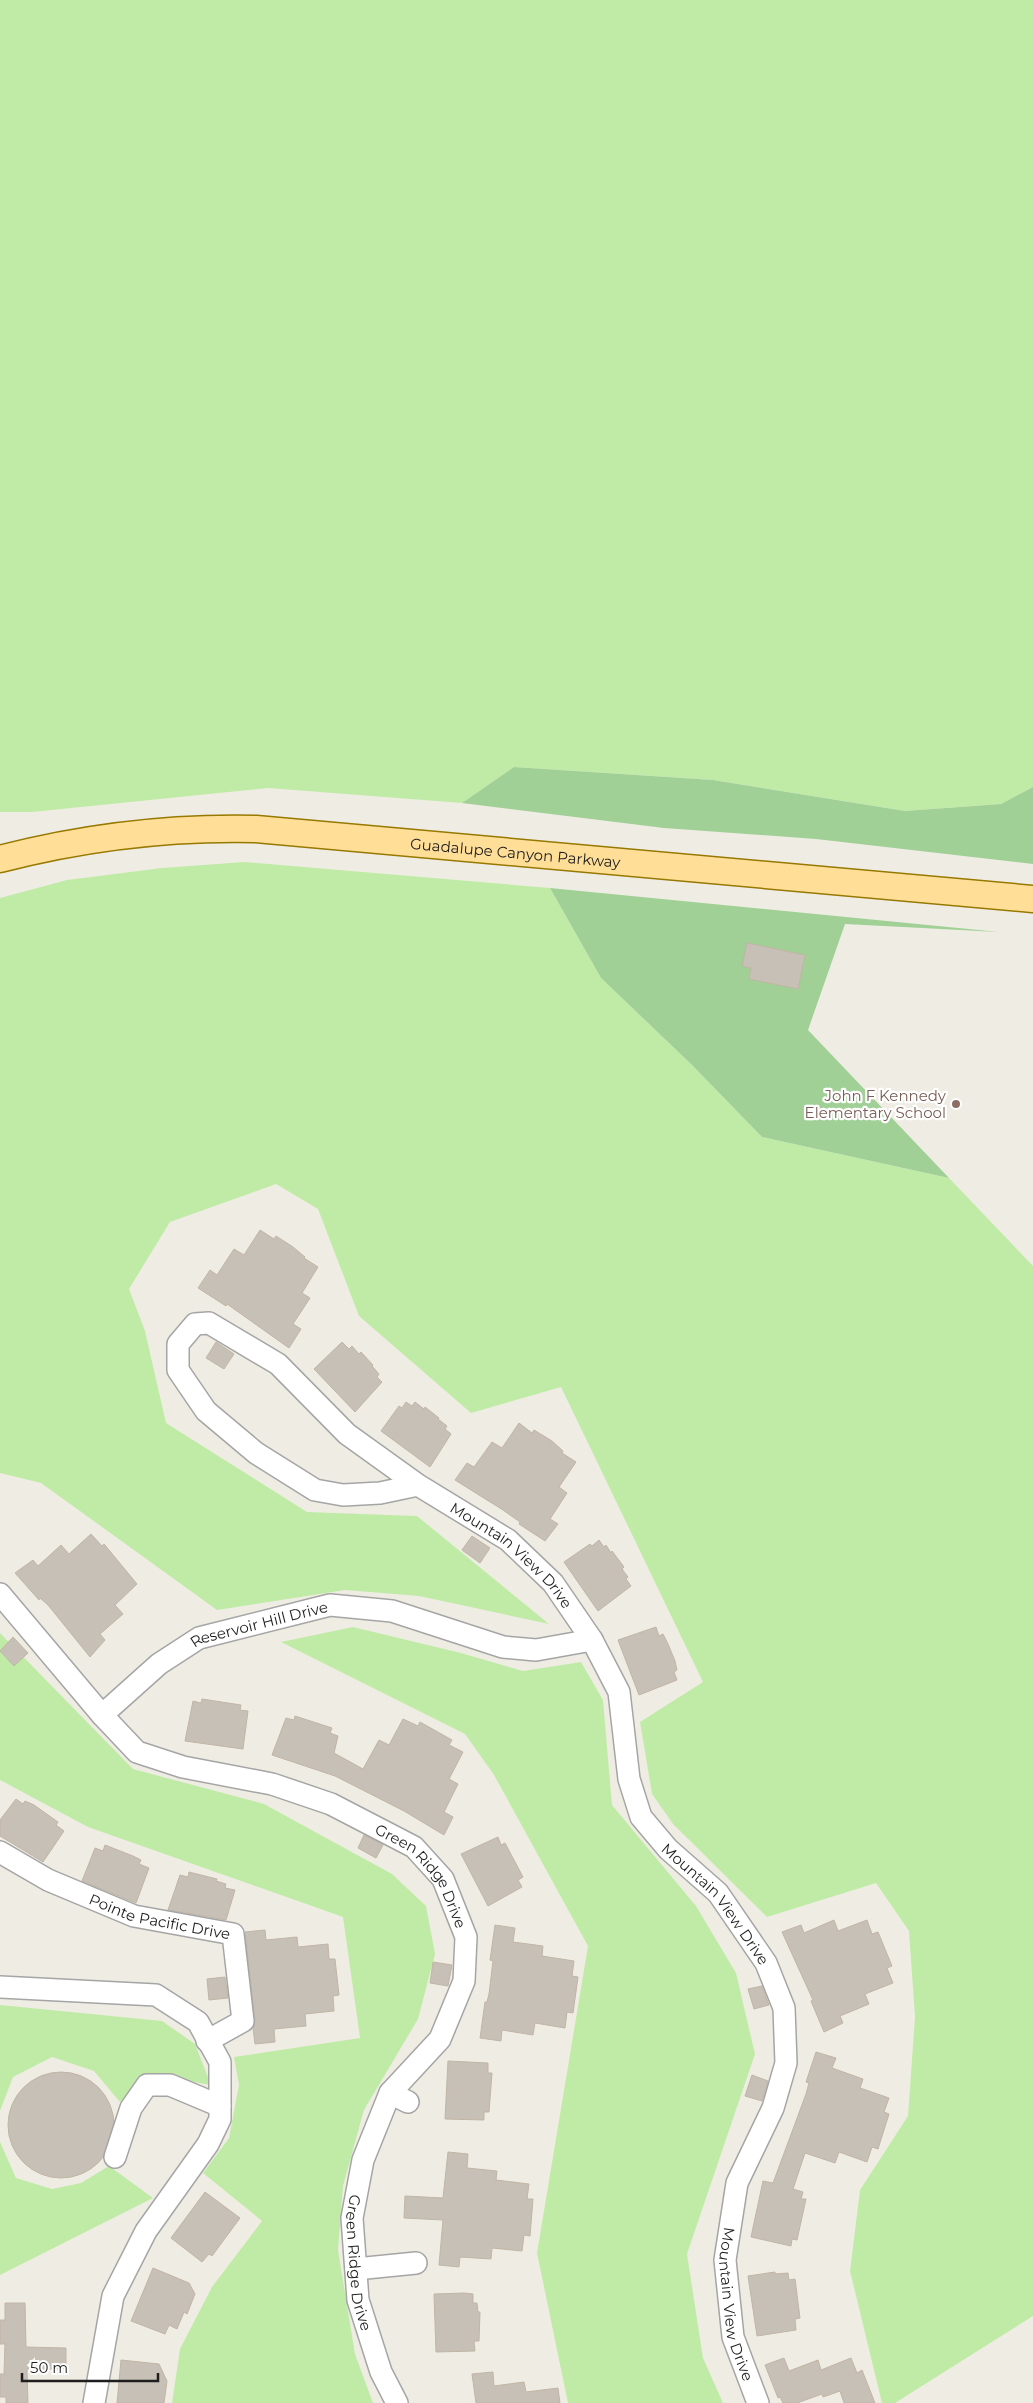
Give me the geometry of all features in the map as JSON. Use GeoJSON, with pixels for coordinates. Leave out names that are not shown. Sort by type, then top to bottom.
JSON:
{"type":"FeatureCollection","features":[{"type":"Feature","properties":{"kind":"main road","name":"Guadalupe Canyon Parkway"},"geometry":{"type":"LineString","coordinates":[[0,859],[62,844],[122,835],[176,830],[256,829],[1033,899]]}},
{"type":"Feature","properties":{"kind":"street","name":"Mountain View Drive"},"geometry":{"type":"LineString","coordinates":[[418,1485],[380,1493],[343,1495],[315,1490],[256,1453],[206,1411],[178,1370],[178,1344],[195,1324],[209,1323],[278,1364],[347,1434],[418,1485],[508,1540],[553,1583],[592,1640],[619,1692],[629,1779],[642,1817],[668,1849],[718,1893],[766,1963],[784,2008],[786,2063],[773,2108],[737,2183],[725,2260],[733,2337],[758,2403]]}},
{"type":"Feature","properties":{"kind":"street"},"geometry":{"type":"LineString","coordinates":[[0,1594],[102,1714]]}},
{"type":"Feature","properties":{"kind":"street","name":"Reservoir Hill Drive"},"geometry":{"type":"LineString","coordinates":[[102,1714],[159,1664],[199,1638],[330,1605],[392,1611],[503,1647],[536,1650],[592,1640]]}},
{"type":"Feature","properties":{"kind":"street","name":"Green Ridge Drive"},"geometry":{"type":"LineString","coordinates":[[102,1714],[137,1752],[183,1767],[272,1784],[331,1804],[414,1847],[443,1878],[466,1937],[464,1980],[440,2039],[399,2097],[363,2160],[352,2218],[358,2300],[381,2372],[397,2403]]}},
{"type":"Feature","properties":{"kind":"street","name":"Pointe Pacific Drive"},"geometry":{"type":"LineString","coordinates":[[0,1852],[48,1880],[134,1916],[233,1934],[243,2021],[207,2041]]}},
{"type":"Feature","properties":{"kind":"street"},"geometry":{"type":"LineString","coordinates":[[0,1987],[156,1995],[198,2022],[220,2062],[220,2119],[208,2144],[146,2231],[113,2296],[94,2403]]}},
{"type":"Feature","properties":{"kind":"street"},"geometry":{"type":"LineString","coordinates":[[115,2157],[131,2108],[147,2085],[170,2085],[220,2106]]}},
{"type":"Feature","properties":{"kind":"street"},"geometry":{"type":"LineString","coordinates":[[356,2269],[416,2263]]}},
{"type":"Feature","properties":{"kind":"green space"},"geometry":{"type":"Polygon","coordinates":[[[0,0],[1033,0],[1033,787],[1001,804],[905,811],[713,780],[514,767],[462,803],[268,788],[32,812],[0,812],[0,0]]]}},
{"type":"Feature","properties":{"kind":"green space"},"geometry":{"type":"Polygon","coordinates":[[[514,767],[713,780],[905,811],[1001,804],[1033,787],[1033,864],[816,839],[664,828],[462,803],[514,767]]]}},
{"type":"Feature","properties":{"kind":"green space"},"geometry":{"type":"Polygon","coordinates":[[[244,862],[550,888],[601,978],[692,1065],[762,1137],[949,1178],[1033,1266],[1033,2316],[895,2403],[882,2403],[850,2271],[860,2190],[908,2116],[915,2017],[909,1931],[876,1883],[767,1917],[673,1824],[652,1794],[640,1722],[703,1682],[561,1387],[471,1413],[359,1316],[318,1209],[276,1184],[170,1222],[129,1289],[145,1331],[166,1423],[307,1512],[417,1516],[549,1624],[419,1596],[345,1590],[217,1610],[41,1483],[0,1473],[0,898],[67,880],[162,868],[244,862]]]}},
{"type":"Feature","properties":{"kind":"green space"},"geometry":{"type":"Polygon","coordinates":[[[550,888],[999,932],[845,924],[808,1030],[949,1178],[762,1137],[692,1065],[601,978],[550,888]]]}},
{"type":"Feature","properties":{"kind":"green space"},"geometry":{"type":"Polygon","coordinates":[[[353,1627],[461,1653],[523,1671],[581,1662],[603,1700],[612,1805],[696,1906],[736,1973],[755,2054],[687,2254],[703,2358],[723,2403],[568,2403],[537,2253],[588,1946],[494,1775],[465,1734],[281,1642],[353,1627]]]}},
{"type":"Feature","properties":{"kind":"green space"},"geometry":{"type":"Polygon","coordinates":[[[0,1633],[133,1769],[264,1804],[392,1874],[426,1906],[435,1954],[418,2019],[364,2110],[343,2186],[338,2250],[355,2354],[373,2403],[172,2403],[180,2349],[212,2287],[262,2221],[203,2173],[229,2138],[239,2085],[234,2057],[360,2038],[343,1917],[88,1827],[0,1780],[0,1633]]]}},
{"type":"Feature","properties":{"kind":"green space"},"geometry":{"type":"Polygon","coordinates":[[[0,2005],[162,2021],[195,2044],[211,2085],[150,2075],[120,2102],[94,2071],[52,2057],[13,2077],[0,2111],[0,2005]]]}},
{"type":"Feature","properties":{"kind":"green space"},"geometry":{"type":"Polygon","coordinates":[[[0,2142],[16,2178],[52,2189],[81,2183],[109,2166],[153,2198],[0,2275],[0,2142]]]}},
{"type":"Feature","properties":{"kind":"building"},"geometry":{"type":"Polygon","coordinates":[[[747,943],[805,955],[798,989],[749,979],[751,968],[742,966],[747,943]]]}},
{"type":"Feature","properties":{"kind":"building"},"geometry":{"type":"Polygon","coordinates":[[[260,1230],[274,1239],[276,1236],[318,1267],[302,1293],[310,1298],[293,1324],[301,1329],[289,1348],[227,1304],[226,1306],[198,1288],[210,1270],[217,1275],[234,1249],[244,1255],[260,1230]]]}},
{"type":"Feature","properties":{"kind":"building"},"geometry":{"type":"Polygon","coordinates":[[[216,1342],[234,1354],[224,1369],[206,1358],[216,1342]]]}},
{"type":"Feature","properties":{"kind":"building"},"geometry":{"type":"Polygon","coordinates":[[[342,1342],[349,1349],[352,1346],[359,1354],[361,1352],[373,1365],[379,1374],[377,1377],[382,1382],[355,1412],[314,1369],[342,1342]]]}},
{"type":"Feature","properties":{"kind":"building"},"geometry":{"type":"Polygon","coordinates":[[[406,1402],[412,1406],[415,1402],[424,1409],[425,1407],[447,1426],[445,1429],[451,1434],[430,1467],[381,1431],[399,1406],[402,1408],[406,1402]]]}},
{"type":"Feature","properties":{"kind":"building"},"geometry":{"type":"Polygon","coordinates":[[[519,1423],[532,1433],[534,1430],[552,1441],[563,1451],[562,1453],[576,1462],[559,1487],[567,1493],[550,1519],[558,1524],[545,1541],[519,1524],[520,1522],[503,1510],[455,1480],[467,1463],[474,1467],[492,1442],[502,1448],[519,1423]]]}},
{"type":"Feature","properties":{"kind":"building"},"geometry":{"type":"Polygon","coordinates":[[[91,1534],[102,1546],[104,1544],[137,1584],[115,1605],[123,1614],[100,1634],[105,1640],[90,1657],[48,1605],[40,1598],[39,1600],[15,1573],[33,1560],[38,1566],[61,1545],[69,1554],[91,1534]]]}},
{"type":"Feature","properties":{"kind":"building"},"geometry":{"type":"Polygon","coordinates":[[[472,1536],[490,1548],[480,1563],[462,1550],[472,1536]]]}},
{"type":"Feature","properties":{"kind":"building"},"geometry":{"type":"Polygon","coordinates":[[[599,1540],[604,1547],[606,1545],[611,1553],[612,1551],[624,1567],[622,1569],[628,1577],[626,1579],[631,1586],[598,1611],[564,1562],[599,1540]]]}},
{"type":"Feature","properties":{"kind":"building"},"geometry":{"type":"Polygon","coordinates":[[[656,1627],[659,1636],[663,1634],[675,1661],[677,1670],[674,1672],[677,1680],[639,1695],[618,1640],[656,1627]]]}},
{"type":"Feature","properties":{"kind":"building"},"geometry":{"type":"Polygon","coordinates":[[[13,1637],[28,1653],[14,1666],[0,1651],[13,1637]]]}},
{"type":"Feature","properties":{"kind":"building"},"geometry":{"type":"Polygon","coordinates":[[[202,1699],[241,1705],[240,1710],[248,1711],[243,1749],[185,1741],[193,1701],[201,1703],[202,1699]]]}},
{"type":"Feature","properties":{"kind":"building"},"geometry":{"type":"Polygon","coordinates":[[[295,1716],[332,1728],[330,1733],[338,1736],[334,1753],[363,1769],[379,1740],[389,1745],[403,1719],[418,1726],[420,1722],[452,1740],[449,1745],[463,1752],[449,1779],[458,1784],[444,1812],[453,1817],[444,1835],[404,1811],[335,1776],[272,1755],[286,1718],[294,1720],[295,1716]]]}},
{"type":"Feature","properties":{"kind":"building"},"geometry":{"type":"Polygon","coordinates":[[[16,1799],[23,1804],[25,1801],[34,1805],[58,1822],[56,1825],[64,1831],[43,1862],[0,1836],[0,1820],[16,1799]]]}},
{"type":"Feature","properties":{"kind":"building"},"geometry":{"type":"Polygon","coordinates":[[[364,1835],[383,1845],[376,1858],[358,1848],[364,1835]]]}},
{"type":"Feature","properties":{"kind":"building"},"geometry":{"type":"Polygon","coordinates":[[[498,1837],[501,1845],[505,1843],[523,1877],[518,1880],[522,1887],[488,1906],[461,1854],[498,1837]]]}},
{"type":"Feature","properties":{"kind":"building"},"geometry":{"type":"Polygon","coordinates":[[[105,1845],[141,1860],[139,1864],[149,1868],[136,1903],[82,1881],[95,1848],[103,1851],[105,1845]]]}},
{"type":"Feature","properties":{"kind":"building"},"geometry":{"type":"Polygon","coordinates":[[[189,1872],[217,1879],[216,1881],[226,1884],[225,1888],[235,1890],[226,1920],[168,1910],[180,1875],[188,1877],[189,1872]]]}},
{"type":"Feature","properties":{"kind":"building"},"geometry":{"type":"Polygon","coordinates":[[[834,1920],[838,1931],[867,1920],[872,1934],[878,1932],[892,1966],[887,1968],[893,1983],[865,1994],[869,2004],[840,2016],[843,2023],[824,2032],[811,2001],[813,2000],[782,1932],[801,1925],[804,1933],[834,1920]]]}},
{"type":"Feature","properties":{"kind":"building"},"geometry":{"type":"Polygon","coordinates":[[[495,1925],[515,1928],[513,1942],[543,1946],[542,1956],[574,1961],[572,1976],[578,1977],[573,2013],[567,2012],[565,2028],[535,2023],[533,2035],[502,2030],[501,2041],[480,2038],[485,2002],[487,2002],[489,1994],[493,1961],[490,1960],[495,1925]]]}},
{"type":"Feature","properties":{"kind":"building"},"geometry":{"type":"Polygon","coordinates":[[[265,1930],[266,1940],[297,1937],[298,1947],[328,1944],[329,1959],[335,1959],[339,1995],[333,1996],[334,2011],[305,2014],[306,2026],[274,2029],[275,2042],[255,2044],[253,2028],[255,2020],[245,1932],[265,1930]]]}},
{"type":"Feature","properties":{"kind":"building"},"geometry":{"type":"Polygon","coordinates":[[[433,1962],[452,1965],[448,1986],[430,1983],[433,1962]]]}},
{"type":"Feature","properties":{"kind":"building"},"geometry":{"type":"Polygon","coordinates":[[[225,1977],[228,1998],[209,2000],[207,1979],[225,1977]]]}},
{"type":"Feature","properties":{"kind":"building"},"geometry":{"type":"Polygon","coordinates":[[[762,1986],[769,2005],[754,2009],[748,1989],[762,1986]]]}},
{"type":"Feature","properties":{"kind":"building"},"geometry":{"type":"Polygon","coordinates":[[[816,2052],[836,2058],[832,2068],[863,2079],[860,2088],[889,2098],[884,2112],[889,2114],[878,2149],[872,2147],[867,2162],[839,2152],[835,2163],[805,2153],[793,2189],[803,2192],[801,2199],[806,2199],[797,2240],[792,2239],[791,2246],[751,2237],[763,2181],[773,2183],[806,2094],[809,2083],[806,2082],[816,2052]]]}},
{"type":"Feature","properties":{"kind":"building"},"geometry":{"type":"Polygon","coordinates":[[[448,2061],[488,2063],[488,2073],[492,2073],[489,2112],[484,2112],[484,2120],[445,2119],[448,2061]]]}},
{"type":"Feature","properties":{"kind":"building"},"geometry":{"type":"Polygon","coordinates":[[[61,2072],[81,2076],[98,2088],[110,2105],[114,2125],[110,2145],[98,2162],[81,2174],[61,2178],[41,2174],[24,2162],[12,2145],[8,2125],[12,2105],[24,2088],[41,2076],[61,2072]]]}},
{"type":"Feature","properties":{"kind":"building"},"geometry":{"type":"Polygon","coordinates":[[[752,2075],[768,2081],[762,2101],[745,2096],[752,2075]]]}},
{"type":"Feature","properties":{"kind":"building"},"geometry":{"type":"Polygon","coordinates":[[[448,2152],[468,2154],[467,2168],[497,2171],[496,2180],[529,2184],[527,2199],[533,2199],[530,2236],[524,2235],[522,2251],[492,2248],[491,2259],[460,2257],[459,2267],[439,2265],[443,2220],[404,2218],[405,2196],[443,2198],[448,2152]]]}},
{"type":"Feature","properties":{"kind":"building"},"geometry":{"type":"Polygon","coordinates":[[[205,2192],[240,2218],[212,2256],[209,2254],[202,2262],[171,2238],[205,2192]]]}},
{"type":"Feature","properties":{"kind":"building"},"geometry":{"type":"Polygon","coordinates":[[[153,2268],[189,2283],[195,2294],[187,2314],[184,2312],[177,2329],[169,2325],[165,2334],[131,2321],[153,2268]]]}},
{"type":"Feature","properties":{"kind":"building"},"geometry":{"type":"Polygon","coordinates":[[[775,2272],[775,2274],[788,2273],[789,2280],[795,2279],[800,2318],[795,2319],[796,2330],[757,2336],[748,2276],[775,2272]]]}},
{"type":"Feature","properties":{"kind":"building"},"geometry":{"type":"Polygon","coordinates":[[[434,2294],[473,2294],[473,2303],[477,2303],[478,2312],[480,2312],[479,2341],[474,2341],[475,2351],[436,2352],[434,2294]]]}},
{"type":"Feature","properties":{"kind":"building"},"geometry":{"type":"Polygon","coordinates":[[[5,2303],[25,2303],[26,2347],[66,2348],[66,2369],[27,2369],[28,2403],[6,2403],[6,2397],[0,2397],[0,2374],[4,2374],[5,2344],[0,2344],[0,2320],[5,2320],[5,2303]]]}},
{"type":"Feature","properties":{"kind":"building"},"geometry":{"type":"Polygon","coordinates":[[[784,2358],[789,2371],[818,2360],[821,2370],[851,2358],[857,2373],[862,2370],[875,2403],[844,2403],[840,2391],[823,2397],[822,2394],[797,2403],[783,2403],[780,2397],[778,2398],[765,2365],[784,2358]]]}},
{"type":"Feature","properties":{"kind":"building"},"geometry":{"type":"Polygon","coordinates":[[[121,2360],[159,2364],[167,2381],[164,2403],[117,2403],[121,2360]]]}},
{"type":"Feature","properties":{"kind":"building"},"geometry":{"type":"Polygon","coordinates":[[[493,2372],[494,2386],[524,2382],[526,2392],[558,2388],[560,2403],[476,2403],[472,2374],[493,2372]]]}},
{"type":"Feature","properties":{"kind":"place","name":"John F Kennedy Elementary School"},"geometry":{"type":"Point","coordinates":[956,1104]}}]}
